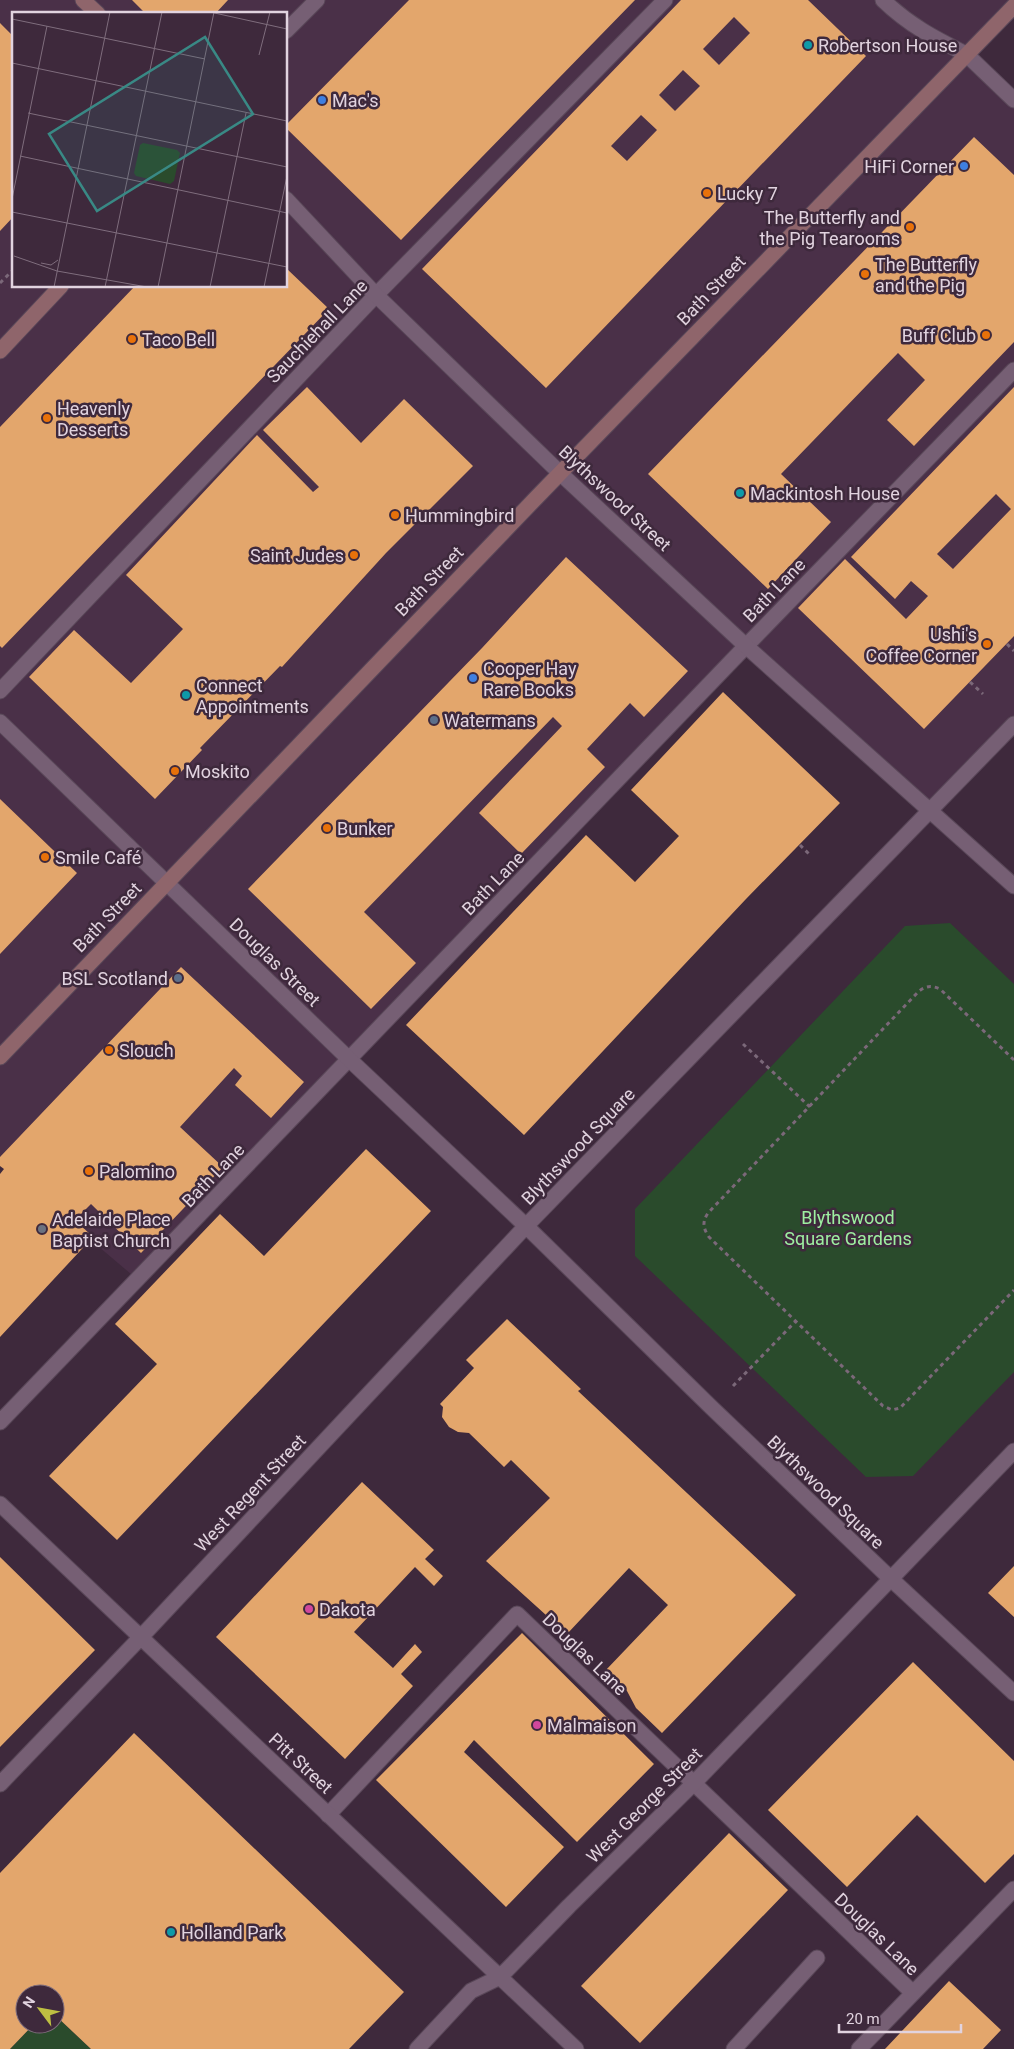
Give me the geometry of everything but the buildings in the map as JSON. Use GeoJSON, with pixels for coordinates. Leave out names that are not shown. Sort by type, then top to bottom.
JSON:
{"type":"FeatureCollection","features":[{"type":"Feature","properties":{"kind":"street"},"geometry":{"type":"LineString","coordinates":[[83,0],[96,12]]}},
{"type":"Feature","properties":{"kind":"street"},"geometry":{"type":"LineString","coordinates":[[288,29],[317,0]]}},
{"type":"Feature","properties":{"kind":"street","name":"Sauchiehall Lane"},"geometry":{"type":"LineString","coordinates":[[0,691],[376,295],[665,0]]}},
{"type":"Feature","properties":{"kind":"street"},"geometry":{"type":"LineString","coordinates":[[883,0],[925,34],[966,54],[1014,100]]}},
{"type":"Feature","properties":{"kind":"street","name":"Bath Street"},"geometry":{"type":"LineString","coordinates":[[0,1057],[560,473],[1014,6]]}},
{"type":"Feature","properties":{"kind":"street","name":"Blythswood Street"},"geometry":{"type":"LineString","coordinates":[[288,201],[376,295],[560,473],[746,646],[931,811]]}},
{"type":"Feature","properties":{"kind":"street"},"geometry":{"type":"LineString","coordinates":[[0,351],[59,288]]}},
{"type":"Feature","properties":{"kind":"street","name":"Bath Lane"},"geometry":{"type":"LineString","coordinates":[[0,1422],[1014,370]]}},
{"type":"Feature","properties":{"kind":"street","name":"Douglas Street"},"geometry":{"type":"LineString","coordinates":[[0,722],[350,1060],[526,1226]]}},
{"type":"Feature","properties":{"kind":"street"},"geometry":{"type":"LineString","coordinates":[[1014,724],[931,811],[1014,886]]}},
{"type":"Feature","properties":{"kind":"street","name":"Blythswood Square"},"geometry":{"type":"LineString","coordinates":[[890,1578],[712,1408],[526,1226],[931,811]]}},
{"type":"Feature","properties":{"kind":"street","name":"West Regent Street"},"geometry":{"type":"LineString","coordinates":[[0,1784],[141,1637],[526,1226]]}},
{"type":"Feature","properties":{"kind":"street"},"geometry":{"type":"LineString","coordinates":[[1014,1451],[890,1578],[1014,1693]]}},
{"type":"Feature","properties":{"kind":"street","name":"Pitt Street"},"geometry":{"type":"LineString","coordinates":[[0,1504],[576,2049]]}},
{"type":"Feature","properties":{"kind":"street","name":"West George Street"},"geometry":{"type":"LineString","coordinates":[[417,2049],[471,1992],[500,1977],[693,1784],[890,1578]]}},
{"type":"Feature","properties":{"kind":"street","name":"Douglas Lane"},"geometry":{"type":"LineString","coordinates":[[328,1815],[517,1614],[913,1994]]}},
{"type":"Feature","properties":{"kind":"street"},"geometry":{"type":"LineString","coordinates":[[859,2049],[1014,1888]]}},
{"type":"Feature","properties":{"kind":"street"},"geometry":{"type":"LineString","coordinates":[[734,2049],[817,1958]]}},
{"type":"Feature","properties":{"kind":"path"},"geometry":{"type":"LineString","coordinates":[[0,283],[12,270]]}},
{"type":"Feature","properties":{"kind":"path"},"geometry":{"type":"LineString","coordinates":[[1007,644],[1014,651]]}},
{"type":"Feature","properties":{"kind":"path"},"geometry":{"type":"LineString","coordinates":[[970,682],[982,694]]}},
{"type":"Feature","properties":{"kind":"path"},"geometry":{"type":"LineString","coordinates":[[800,846],[811,856]]}},
{"type":"Feature","properties":{"kind":"path"},"geometry":{"type":"LineString","coordinates":[[1014,1060],[940,988],[926,986],[919,991],[704,1219],[704,1231],[708,1237],[883,1406],[897,1410],[1014,1290]]}},
{"type":"Feature","properties":{"kind":"path"},"geometry":{"type":"LineString","coordinates":[[722,1024],[810,1107]]}},
{"type":"Feature","properties":{"kind":"path"},"geometry":{"type":"LineString","coordinates":[[1010,1295],[1014,1299]]}},
{"type":"Feature","properties":{"kind":"path"},"geometry":{"type":"LineString","coordinates":[[712,1408],[795,1322]]}},
{"type":"Feature","properties":{"kind":"shaded area"},"geometry":{"type":"Polygon","coordinates":[[[0,0],[1014,0],[966,54],[1014,100],[1014,724],[931,811],[746,646],[138,1280],[0,1163],[0,0]]]}},
{"type":"Feature","properties":{"kind":"green space","name":"Blythswood Square Gardens"},"geometry":{"type":"Polygon","coordinates":[[[950,923],[1014,984],[1014,1372],[913,1476],[866,1477],[635,1256],[635,1209],[905,926],[950,923]]]}},
{"type":"Feature","properties":{"kind":"green space"},"geometry":{"type":"Polygon","coordinates":[[[65,2024],[91,2049],[10,2049],[24,2034],[65,2034],[65,2024]]]}},
{"type":"Feature","properties":{"kind":"place","name":"Robertson House"},"geometry":{"type":"Point","coordinates":[808,45]}},
{"type":"Feature","properties":{"kind":"place","name":"Mac's"},"geometry":{"type":"Point","coordinates":[322,100]}},
{"type":"Feature","properties":{"kind":"place","name":"HiFi Corner"},"geometry":{"type":"Point","coordinates":[964,166]}},
{"type":"Feature","properties":{"kind":"place","name":"Lucky 7"},"geometry":{"type":"Point","coordinates":[707,193]}},
{"type":"Feature","properties":{"kind":"place","name":"The Butterfly and the Pig Tearooms"},"geometry":{"type":"Point","coordinates":[910,227]}},
{"type":"Feature","properties":{"kind":"place","name":"The Butterfly and the Pig"},"geometry":{"type":"Point","coordinates":[865,274]}},
{"type":"Feature","properties":{"kind":"place","name":"Buff Club"},"geometry":{"type":"Point","coordinates":[986,335]}},
{"type":"Feature","properties":{"kind":"place","name":"Taco Bell"},"geometry":{"type":"Point","coordinates":[132,339]}},
{"type":"Feature","properties":{"kind":"place","name":"Heavenly Desserts"},"geometry":{"type":"Point","coordinates":[47,418]}},
{"type":"Feature","properties":{"kind":"place","name":"Mackintosh House"},"geometry":{"type":"Point","coordinates":[740,493]}},
{"type":"Feature","properties":{"kind":"place","name":"Hummingbird"},"geometry":{"type":"Point","coordinates":[395,515]}},
{"type":"Feature","properties":{"kind":"place","name":"Saint Judes"},"geometry":{"type":"Point","coordinates":[354,555]}},
{"type":"Feature","properties":{"kind":"place","name":"Ushi's Coffee Corner"},"geometry":{"type":"Point","coordinates":[987,644]}},
{"type":"Feature","properties":{"kind":"place","name":"Cooper Hay Rare Books"},"geometry":{"type":"Point","coordinates":[473,678]}},
{"type":"Feature","properties":{"kind":"place","name":"Connect Appointments"},"geometry":{"type":"Point","coordinates":[186,695]}},
{"type":"Feature","properties":{"kind":"place","name":"Watermans"},"geometry":{"type":"Point","coordinates":[434,720]}},
{"type":"Feature","properties":{"kind":"place","name":"Moskito"},"geometry":{"type":"Point","coordinates":[175,771]}},
{"type":"Feature","properties":{"kind":"place","name":"Bunker"},"geometry":{"type":"Point","coordinates":[327,828]}},
{"type":"Feature","properties":{"kind":"place","name":"Smile Café"},"geometry":{"type":"Point","coordinates":[45,857]}},
{"type":"Feature","properties":{"kind":"place","name":"BSL Scotland"},"geometry":{"type":"Point","coordinates":[178,978]}},
{"type":"Feature","properties":{"kind":"place","name":"Slouch"},"geometry":{"type":"Point","coordinates":[109,1050]}},
{"type":"Feature","properties":{"kind":"place","name":"Palomino"},"geometry":{"type":"Point","coordinates":[89,1171]}},
{"type":"Feature","properties":{"kind":"place","name":"Adelaide Place Baptist Church"},"geometry":{"type":"Point","coordinates":[42,1229]}},
{"type":"Feature","properties":{"kind":"place","name":"Dakota"},"geometry":{"type":"Point","coordinates":[309,1609]}},
{"type":"Feature","properties":{"kind":"place","name":"Malmaison"},"geometry":{"type":"Point","coordinates":[537,1725]}},
{"type":"Feature","properties":{"kind":"place","name":"Holland Park"},"geometry":{"type":"Point","coordinates":[171,1932]}}]}
